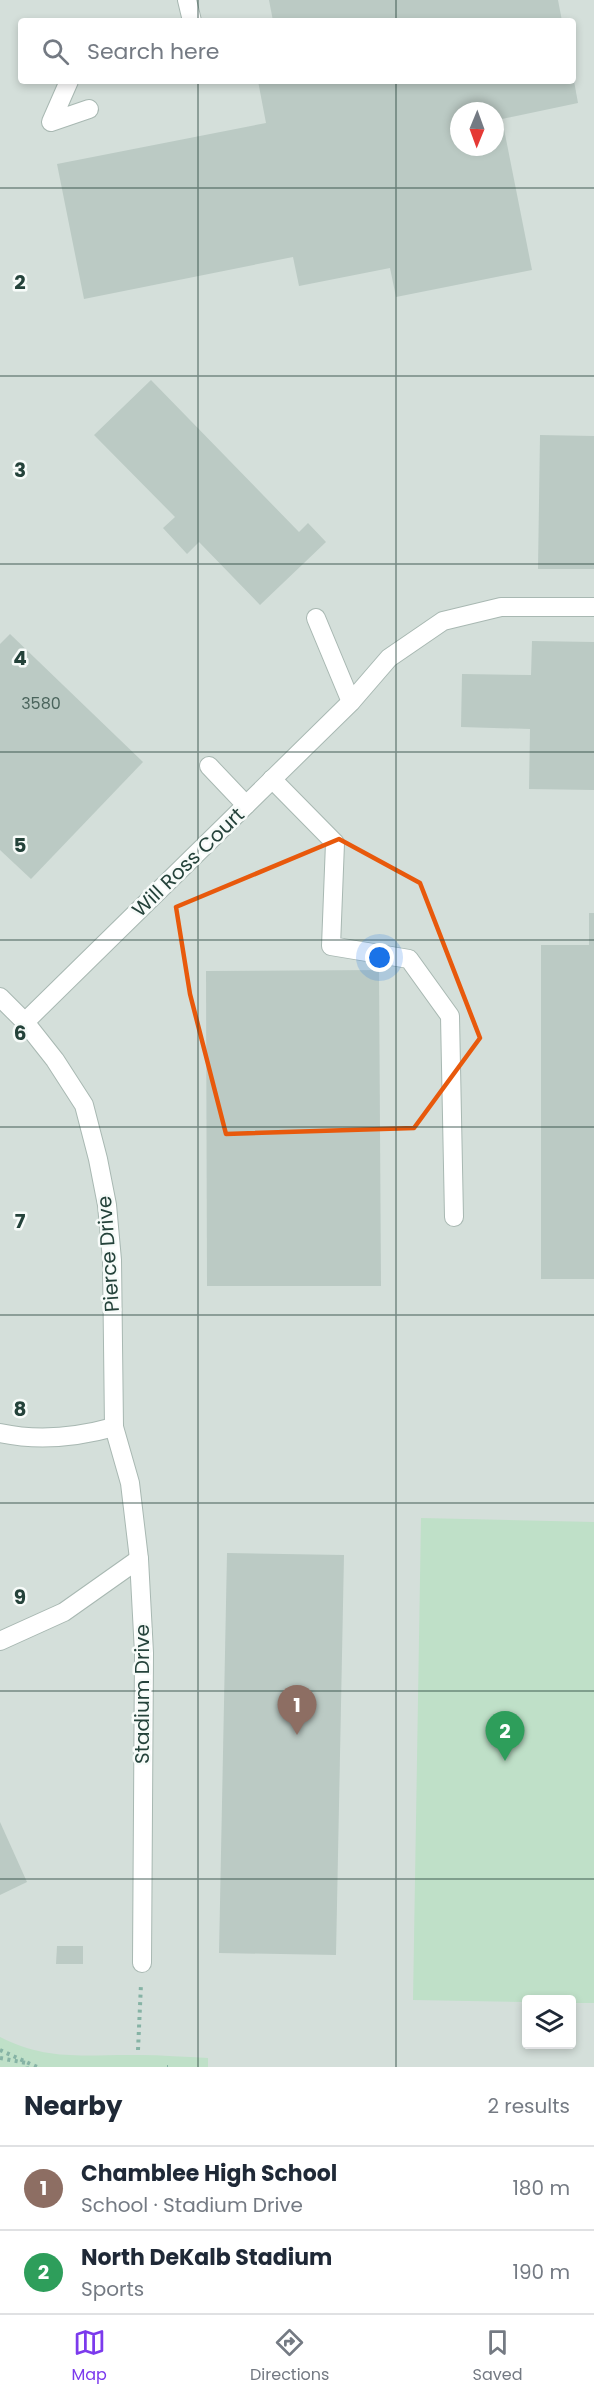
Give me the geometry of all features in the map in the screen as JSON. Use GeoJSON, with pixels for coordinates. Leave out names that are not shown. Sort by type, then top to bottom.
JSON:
{"type":"FeatureCollection","features":[{"type":"Feature","properties":{"kind":"street"},"geometry":{"type":"LineString","coordinates":[[187,0],[191,18]]}},
{"type":"Feature","properties":{"kind":"street"},"geometry":{"type":"LineString","coordinates":[[68,84],[51,122],[89,109]]}},
{"type":"Feature","properties":{"kind":"street","name":"Will Ross Court"},"geometry":{"type":"LineString","coordinates":[[25,1022],[351,702],[388,658],[443,621],[501,607],[594,608]]}},
{"type":"Feature","properties":{"kind":"street"},"geometry":{"type":"LineString","coordinates":[[316,618],[351,702]]}},
{"type":"Feature","properties":{"kind":"street"},"geometry":{"type":"LineString","coordinates":[[209,766],[246,805]]}},
{"type":"Feature","properties":{"kind":"street"},"geometry":{"type":"LineString","coordinates":[[272,779],[335,843],[331,946],[409,959],[450,1016],[454,1217]]}},
{"type":"Feature","properties":{"kind":"street","name":"Pierce Drive"},"geometry":{"type":"LineString","coordinates":[[0,997],[25,1022],[55,1060],[84,1105],[107,1205],[112,1260],[114,1427]]}},
{"type":"Feature","properties":{"kind":"street"},"geometry":{"type":"LineString","coordinates":[[0,1433],[13,1436],[84,1436],[114,1427]]}},
{"type":"Feature","properties":{"kind":"street","name":"Stadium Drive"},"geometry":{"type":"LineString","coordinates":[[114,1427],[130,1483],[139,1559],[144,1653],[142,1963]]}},
{"type":"Feature","properties":{"kind":"street"},"geometry":{"type":"LineString","coordinates":[[0,1641],[64,1612],[139,1559]]}},
{"type":"Feature","properties":{"kind":"path"},"geometry":{"type":"LineString","coordinates":[[138,2050],[142,1963]]}},
{"type":"Feature","properties":{"kind":"path"},"geometry":{"type":"LineString","coordinates":[[0,2050],[37,2067]]}},
{"type":"Feature","properties":{"kind":"path"},"geometry":{"type":"LineString","coordinates":[[0,2058],[26,2063],[27,2067]]}},
{"type":"Feature","properties":{"kind":"highlighted area"},"geometry":{"type":"Polygon","coordinates":[[[339,839],[420,883],[480,1038],[414,1128],[226,1134],[190,994],[176,907],[339,839]]]}},
{"type":"Feature","properties":{"kind":"shaded area"},"geometry":{"type":"Polygon","coordinates":[[[0,0],[594,0],[594,2067],[0,2067],[0,0]]]}},
{"type":"Feature","properties":{"kind":"green space"},"geometry":{"type":"Polygon","coordinates":[[[421,1518],[594,1522],[594,2003],[576,2003],[576,1995],[522,1995],[522,2002],[413,2000],[421,1518]]]}},
{"type":"Feature","properties":{"kind":"green space"},"geometry":{"type":"Polygon","coordinates":[[[0,2037],[35,2050],[68,2055],[156,2055],[208,2058],[208,2067],[0,2067],[0,2037]]]}},
{"type":"Feature","properties":{"kind":"building"},"geometry":{"type":"Polygon","coordinates":[[[269,0],[558,0],[561,18],[272,18],[269,0]]]}},
{"type":"Feature","properties":{"kind":"building"},"geometry":{"type":"Polygon","coordinates":[[[259,84],[575,84],[578,103],[504,119],[504,102],[450,102],[450,156],[504,156],[504,129],[532,270],[396,297],[390,268],[299,286],[293,257],[84,299],[57,164],[266,123],[259,84]]]}},
{"type":"Feature","properties":{"kind":"building"},"geometry":{"type":"Polygon","coordinates":[[[151,380],[299,532],[308,523],[326,542],[260,605],[199,542],[187,554],[163,528],[175,517],[94,435],[151,380]]]}},
{"type":"Feature","properties":{"kind":"building"},"geometry":{"type":"Polygon","coordinates":[[[540,435],[594,436],[594,569],[538,569],[540,435]]]}},
{"type":"Feature","properties":{"kind":"building"},"geometry":{"type":"Polygon","coordinates":[[[10,634],[143,762],[31,879],[0,850],[0,644],[10,634]]]}},
{"type":"Feature","properties":{"kind":"building"},"geometry":{"type":"Polygon","coordinates":[[[532,641],[594,642],[594,790],[529,789],[530,729],[461,727],[462,674],[531,675],[532,641]]]}},
{"type":"Feature","properties":{"kind":"building"},"geometry":{"type":"Polygon","coordinates":[[[589,913],[594,913],[594,1279],[541,1279],[541,945],[589,945],[589,913]]]}},
{"type":"Feature","properties":{"kind":"building"},"geometry":{"type":"Polygon","coordinates":[[[379,970],[381,1286],[207,1286],[206,971],[379,970]]]}},
{"type":"Feature","properties":{"kind":"building"},"geometry":{"type":"Polygon","coordinates":[[[227,1553],[344,1555],[336,1955],[219,1953],[227,1553]]]}},
{"type":"Feature","properties":{"kind":"building"},"geometry":{"type":"Polygon","coordinates":[[[0,1822],[27,1882],[0,1895],[0,1822]]]}},
{"type":"Feature","properties":{"kind":"building"},"geometry":{"type":"Polygon","coordinates":[[[57,1946],[83,1946],[83,1964],[56,1964],[57,1946]]]}},
{"type":"Feature","properties":{"kind":"place","name":"Chamblee High School"},"geometry":{"type":"Point","coordinates":[297,1735]}},
{"type":"Feature","properties":{"kind":"place","name":"North DeKalb Stadium"},"geometry":{"type":"Point","coordinates":[505,1761]}}]}
